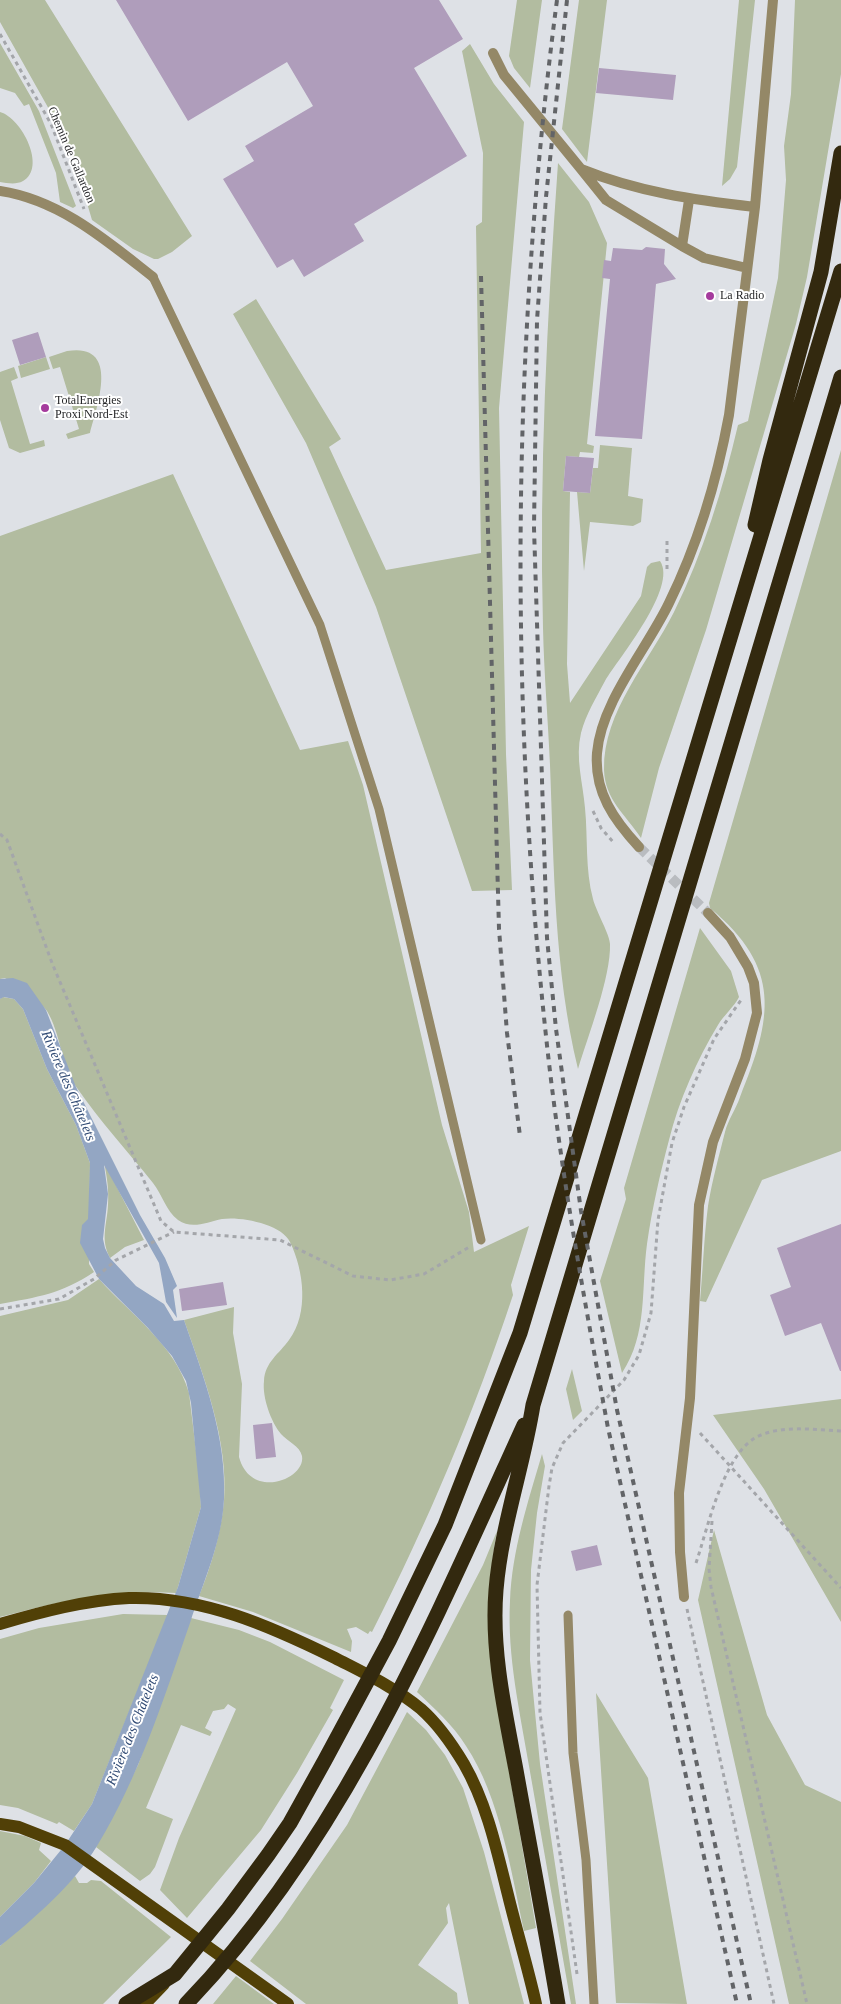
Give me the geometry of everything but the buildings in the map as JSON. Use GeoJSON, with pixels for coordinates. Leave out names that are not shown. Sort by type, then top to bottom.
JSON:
{"type":"FeatureCollection","features":[{"type":"Feature","properties":{"kind":"highway"},"geometry":{"type":"LineString","coordinates":[[728,646],[770,460],[821,272],[841,153]]}},
{"type":"Feature","properties":{"kind":"highway"},"geometry":{"type":"LineString","coordinates":[[126,2004],[175,1974],[228,1909],[290,1822],[389,1641],[445,1525],[520,1333],[841,271]]}},
{"type":"Feature","properties":{"kind":"highway"},"geometry":{"type":"LineString","coordinates":[[558,2004],[502,1691],[496,1624],[496,1592],[502,1545],[525,1455],[533,1406],[841,377]]}},
{"type":"Feature","properties":{"kind":"highway"},"geometry":{"type":"LineString","coordinates":[[186,2004],[251,1926],[312,1842],[377,1733],[458,1573],[533,1406]]}},
{"type":"Feature","properties":{"kind":"main road"},"geometry":{"type":"LineString","coordinates":[[0,1624],[74,1606],[128,1598],[200,1605],[235,1614],[291,1637],[351,1666],[414,1703],[433,1721],[450,1742],[464,1764],[480,1799],[496,1846],[536,2004]]}},
{"type":"Feature","properties":{"kind":"main road"},"geometry":{"type":"LineString","coordinates":[[0,1824],[18,1827],[65,1845],[288,2004]]}},
{"type":"Feature","properties":{"kind":"main road"},"geometry":{"type":"LineString","coordinates":[[145,2004],[175,1974]]}},
{"type":"Feature","properties":{"kind":"street"},"geometry":{"type":"LineString","coordinates":[[639,847],[620,826],[604,800],[598,771],[597,754],[600,735],[624,683],[669,602],[686,565],[712,491],[729,415],[754,207],[774,0]]}},
{"type":"Feature","properties":{"kind":"street"},"geometry":{"type":"LineString","coordinates":[[493,53],[504,75],[606,200],[704,258],[747,268]]}},
{"type":"Feature","properties":{"kind":"street"},"geometry":{"type":"LineString","coordinates":[[581,169],[606,180],[689,200],[754,207]]}},
{"type":"Feature","properties":{"kind":"street"},"geometry":{"type":"LineString","coordinates":[[0,191],[30,198],[55,208],[93,231],[153,277]]}},
{"type":"Feature","properties":{"kind":"street"},"geometry":{"type":"LineString","coordinates":[[682,246],[689,200]]}},
{"type":"Feature","properties":{"kind":"street"},"geometry":{"type":"LineString","coordinates":[[684,1597],[680,1552],[679,1493],[688,1420],[696,1244],[701,1195],[713,1142],[744,1059],[757,1013],[754,983],[748,967],[730,937],[708,913]]}},
{"type":"Feature","properties":{"kind":"lane"},"geometry":{"type":"LineString","coordinates":[[153,277],[320,625],[379,809],[481,1240]]}},
{"type":"Feature","properties":{"kind":"lane"},"geometry":{"type":"LineString","coordinates":[[568,1615],[573,1753],[586,1860],[594,2004]]}},
{"type":"Feature","properties":{"kind":"path","name":"Chemin de Gallardon"},"geometry":{"type":"LineString","coordinates":[[0,34],[51,124],[93,231]]}},
{"type":"Feature","properties":{"kind":"path"},"geometry":{"type":"LineString","coordinates":[[666,540],[666,577]]}},
{"type":"Feature","properties":{"kind":"path"},"geometry":{"type":"LineString","coordinates":[[0,834],[7,840],[52,963],[161,1221],[174,1232]]}},
{"type":"Feature","properties":{"kind":"path"},"geometry":{"type":"LineString","coordinates":[[577,1976],[540,1714],[536,1585],[552,1468],[563,1443],[624,1380],[639,1355],[651,1313],[658,1220],[672,1143],[684,1107],[714,1039],[742,999],[742,991]]}},
{"type":"Feature","properties":{"kind":"path"},"geometry":{"type":"LineString","coordinates":[[0,1309],[59,1299],[94,1279],[116,1260],[174,1232],[280,1240],[353,1276],[390,1280],[424,1274],[481,1240]]}},
{"type":"Feature","properties":{"kind":"path"},"geometry":{"type":"LineString","coordinates":[[688,1420],[841,1588]]}},
{"type":"Feature","properties":{"kind":"path"},"geometry":{"type":"LineString","coordinates":[[694,1570],[731,1466],[746,1443],[760,1435],[787,1428],[841,1431]]}},
{"type":"Feature","properties":{"kind":"path"},"geometry":{"type":"LineString","coordinates":[[712,1516],[708,1568],[710,1587],[807,2004]]}},
{"type":"Feature","properties":{"kind":"path"},"geometry":{"type":"LineString","coordinates":[[684,1597],[774,2004]]}},
{"type":"Feature","properties":{"kind":"green space"},"geometry":{"type":"Polygon","coordinates":[[[0,0],[45,0],[192,236],[172,252],[154,259],[133,249],[92,220],[79,176],[50,111],[0,22],[0,0]]]}},
{"type":"Feature","properties":{"kind":"green space"},"geometry":{"type":"Polygon","coordinates":[[[517,0],[542,0],[530,88],[514,68],[509,56],[517,0]]]}},
{"type":"Feature","properties":{"kind":"green space"},"geometry":{"type":"Polygon","coordinates":[[[579,0],[607,0],[587,162],[562,129],[579,0]]]}},
{"type":"Feature","properties":{"kind":"green space"},"geometry":{"type":"Polygon","coordinates":[[[739,0],[755,0],[737,167],[730,179],[722,186],[739,0]]]}},
{"type":"Feature","properties":{"kind":"green space"},"geometry":{"type":"Polygon","coordinates":[[[795,0],[841,0],[841,74],[807,277],[796,324],[706,630],[659,768],[641,838],[617,807],[608,790],[604,770],[606,748],[611,727],[619,707],[664,631],[694,567],[726,473],[738,425],[748,421],[778,278],[786,180],[784,146],[791,94],[795,0]]]}},
{"type":"Feature","properties":{"kind":"green space"},"geometry":{"type":"Polygon","coordinates":[[[0,43],[39,111],[76,206],[73,208],[60,202],[56,173],[29,104],[24,106],[15,93],[0,88],[0,43]]]}},
{"type":"Feature","properties":{"kind":"green space"},"geometry":{"type":"Polygon","coordinates":[[[470,44],[494,84],[524,122],[499,408],[506,754],[512,890],[472,891],[376,607],[306,443],[233,314],[256,299],[341,439],[329,447],[386,570],[481,553],[476,226],[482,222],[483,153],[462,51],[470,44]]]}},
{"type":"Feature","properties":{"kind":"green space"},"geometry":{"type":"Polygon","coordinates":[[[0,112],[16,123],[29,144],[32,155],[33,166],[30,175],[17,183],[0,182],[0,112]]]}},
{"type":"Feature","properties":{"kind":"green space"},"geometry":{"type":"Polygon","coordinates":[[[558,163],[589,202],[607,243],[587,444],[594,446],[593,453],[580,452],[579,457],[566,456],[563,491],[570,492],[567,664],[570,703],[641,596],[647,567],[651,563],[660,561],[663,573],[661,587],[654,604],[633,640],[605,681],[586,719],[579,742],[590,888],[610,944],[603,989],[578,1069],[564,994],[556,918],[543,628],[543,454],[550,279],[558,163]]]}},
{"type":"Feature","properties":{"kind":"green space"},"geometry":{"type":"Polygon","coordinates":[[[67,351],[84,351],[94,356],[100,366],[101,378],[97,408],[90,433],[68,439],[66,434],[79,429],[60,367],[53,369],[49,357],[67,351]]]}},
{"type":"Feature","properties":{"kind":"green space"},"geometry":{"type":"Polygon","coordinates":[[[46,357],[50,369],[21,378],[18,366],[46,357]]]}},
{"type":"Feature","properties":{"kind":"green space"},"geometry":{"type":"Polygon","coordinates":[[[14,367],[18,378],[11,381],[30,444],[44,440],[45,446],[20,453],[9,448],[0,420],[0,372],[14,367]]]}},
{"type":"Feature","properties":{"kind":"green space"},"geometry":{"type":"Polygon","coordinates":[[[600,445],[632,448],[628,496],[643,499],[641,522],[633,526],[590,522],[584,571],[577,492],[590,493],[593,468],[598,468],[600,445]]]}},
{"type":"Feature","properties":{"kind":"green space"},"geometry":{"type":"Polygon","coordinates":[[[841,450],[841,1151],[762,1180],[706,1302],[700,1301],[708,1206],[726,1128],[751,1068],[764,1018],[764,995],[760,973],[750,952],[733,930],[710,908],[709,903],[841,450]]]}},
{"type":"Feature","properties":{"kind":"green space"},"geometry":{"type":"Polygon","coordinates":[[[173,474],[300,750],[348,741],[363,785],[442,1125],[469,1212],[474,1252],[529,1226],[511,1285],[513,1295],[449,1466],[393,1591],[372,1632],[370,1631],[368,1634],[356,1627],[347,1629],[352,1641],[351,1652],[253,1612],[199,1596],[218,1538],[223,1513],[223,1455],[213,1409],[184,1320],[234,1307],[233,1333],[242,1384],[239,1457],[245,1471],[254,1479],[265,1482],[276,1482],[296,1472],[301,1464],[301,1452],[281,1434],[274,1423],[266,1402],[264,1387],[265,1374],[270,1363],[289,1340],[300,1317],[302,1305],[301,1279],[299,1266],[290,1242],[279,1230],[249,1220],[230,1218],[194,1225],[178,1220],[167,1207],[153,1183],[77,1088],[68,1070],[52,1020],[47,1011],[34,998],[5,978],[0,979],[0,536],[173,474]]]}},
{"type":"Feature","properties":{"kind":"green space"},"geometry":{"type":"Polygon","coordinates":[[[700,928],[731,971],[739,997],[718,1025],[703,1052],[683,1095],[673,1125],[659,1179],[649,1231],[640,1327],[636,1343],[622,1373],[600,1281],[626,1199],[624,1188],[700,928]]]}},
{"type":"Feature","properties":{"kind":"green space"},"geometry":{"type":"Polygon","coordinates":[[[3,997],[14,999],[23,1009],[47,1069],[76,1125],[90,1163],[89,1264],[94,1272],[60,1290],[38,1297],[0,1304],[0,999],[3,997]]]}},
{"type":"Feature","properties":{"kind":"green space"},"geometry":{"type":"Polygon","coordinates":[[[104,1162],[144,1240],[125,1247],[110,1258],[105,1245],[108,1194],[104,1162]]]}},
{"type":"Feature","properties":{"kind":"green space"},"geometry":{"type":"Polygon","coordinates":[[[99,1279],[163,1345],[174,1360],[189,1393],[201,1507],[178,1587],[176,1593],[130,1593],[87,1598],[0,1617],[0,1316],[68,1300],[99,1279]]]}},
{"type":"Feature","properties":{"kind":"green space"},"geometry":{"type":"Polygon","coordinates":[[[572,1369],[582,1411],[573,1420],[566,1389],[572,1369]]]}},
{"type":"Feature","properties":{"kind":"green space"},"geometry":{"type":"Polygon","coordinates":[[[841,1399],[841,1622],[764,1489],[713,1415],[841,1399]]]}},
{"type":"Feature","properties":{"kind":"green space"},"geometry":{"type":"Polygon","coordinates":[[[542,1454],[545,1466],[537,1513],[531,1570],[530,1660],[540,1764],[576,2004],[571,2004],[518,1705],[510,1642],[511,1582],[517,1545],[542,1454]]]}},
{"type":"Feature","properties":{"kind":"green space"},"geometry":{"type":"Polygon","coordinates":[[[714,1530],[767,1715],[805,1785],[841,1802],[841,2004],[789,2004],[698,1600],[714,1530]]]}},
{"type":"Feature","properties":{"kind":"green space"},"geometry":{"type":"Polygon","coordinates":[[[497,1531],[490,1592],[491,1651],[494,1681],[536,1928],[524,1931],[503,1835],[488,1788],[478,1766],[461,1738],[417,1692],[483,1565],[497,1531]]]}},
{"type":"Feature","properties":{"kind":"green space"},"geometry":{"type":"Polygon","coordinates":[[[123,1614],[168,1615],[92,1804],[74,1831],[59,1822],[57,1824],[18,1808],[0,1805],[0,1639],[39,1628],[123,1614]]]}},
{"type":"Feature","properties":{"kind":"green space"},"geometry":{"type":"Polygon","coordinates":[[[191,1618],[239,1630],[270,1642],[344,1680],[330,1708],[333,1710],[297,1773],[261,1830],[187,1918],[160,1890],[179,1838],[236,1709],[228,1704],[224,1709],[213,1711],[205,1728],[212,1732],[210,1736],[181,1725],[146,1808],[173,1819],[155,1867],[150,1874],[140,1881],[96,1847],[138,1765],[191,1618]]]}},
{"type":"Feature","properties":{"kind":"green space"},"geometry":{"type":"Polygon","coordinates":[[[596,1693],[648,1778],[687,2004],[616,2003],[596,1693]]]}},
{"type":"Feature","properties":{"kind":"green space"},"geometry":{"type":"Polygon","coordinates":[[[407,1712],[426,1730],[445,1755],[463,1788],[484,1852],[524,2004],[469,2004],[449,1903],[446,1908],[448,1923],[418,1965],[457,1993],[458,2004],[306,2004],[250,1961],[282,1919],[347,1825],[407,1712]]]}},
{"type":"Feature","properties":{"kind":"green space"},"geometry":{"type":"Polygon","coordinates":[[[0,1831],[25,1836],[41,1843],[39,1850],[51,1861],[34,1883],[0,1917],[0,1831]]]}},
{"type":"Feature","properties":{"kind":"green space"},"geometry":{"type":"Polygon","coordinates":[[[75,1876],[79,1883],[87,1883],[91,1880],[101,1881],[171,1937],[103,2004],[0,2004],[0,1946],[75,1876]]]}},
{"type":"Feature","properties":{"kind":"green space"},"geometry":{"type":"Polygon","coordinates":[[[236,1976],[274,2004],[213,2004],[236,1976]]]}},
{"type":"Feature","properties":{"kind":"water","name":"Rivière des Châtelets"},"geometry":{"type":"Polygon","coordinates":[[[13,978],[27,983],[46,1010],[76,1087],[140,1215],[165,1258],[177,1286],[173,1290],[177,1318],[166,1302],[159,1263],[104,1165],[108,1194],[103,1239],[105,1248],[110,1258],[136,1286],[164,1304],[174,1321],[184,1320],[213,1408],[218,1430],[224,1476],[224,1499],[220,1531],[211,1562],[150,1737],[126,1793],[97,1846],[77,1874],[40,1912],[0,1946],[0,1917],[34,1883],[65,1845],[92,1804],[178,1587],[201,1507],[191,1403],[186,1381],[172,1356],[148,1328],[99,1279],[80,1243],[82,1225],[88,1219],[90,1163],[76,1125],[47,1069],[23,1009],[14,999],[4,997],[0,999],[0,979],[13,978]]]}},
{"type":"Feature","properties":{"kind":"tunnel"},"geometry":{"type":"LineString","coordinates":[[639,847],[708,913]]}},
{"type":"Feature","properties":{"kind":"railway"},"geometry":{"type":"LineString","coordinates":[[557,0],[542,129],[531,258],[524,388],[521,648],[526,778],[534,907],[546,1036],[558,1135],[608,1428],[737,2004]]}},
{"type":"Feature","properties":{"kind":"railway"},"geometry":{"type":"LineString","coordinates":[[567,0],[546,197],[537,320],[534,528],[547,938],[556,1029],[581,1211],[617,1410],[751,2004]]}},
{"type":"Feature","properties":{"kind":"railway"},"geometry":{"type":"LineString","coordinates":[[481,276],[499,929],[507,1033],[520,1136]]}},
{"type":"Feature","properties":{"kind":"place","name":"La Radio"},"geometry":{"type":"Point","coordinates":[710,296]}},
{"type":"Feature","properties":{"kind":"place","name":"TotalEnergies Proxi Nord-Est"},"geometry":{"type":"Point","coordinates":[45,408]}}]}
